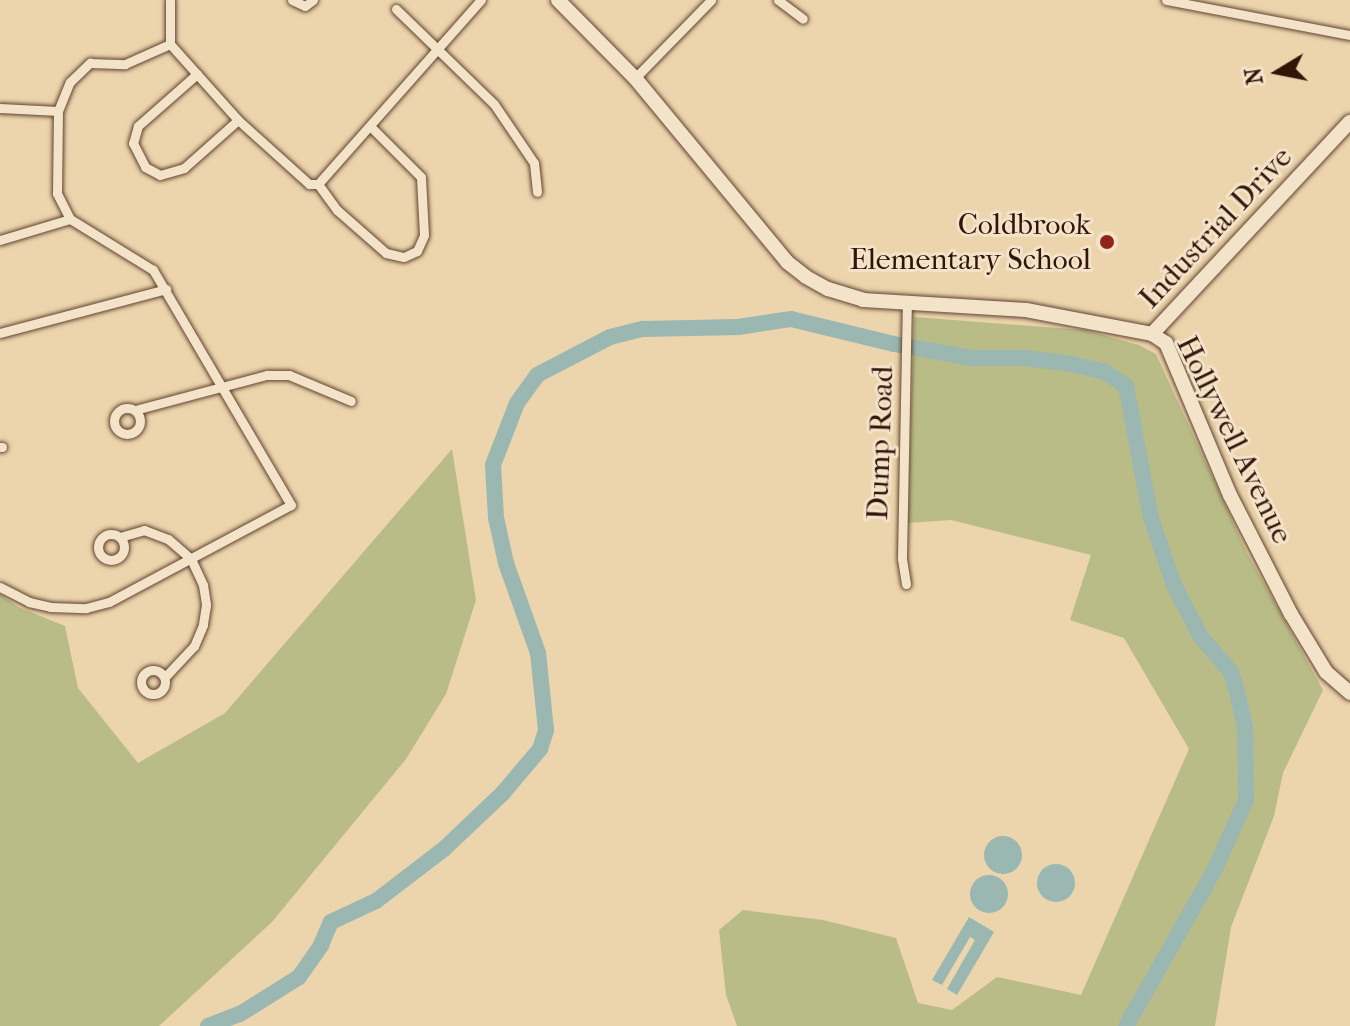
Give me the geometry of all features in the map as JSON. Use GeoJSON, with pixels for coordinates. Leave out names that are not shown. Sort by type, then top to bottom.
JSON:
{"type":"FeatureCollection","features":[{"type":"Feature","properties":{"kind":"street"},"geometry":{"type":"LineString","coordinates":[[170,0],[170,44],[238,120],[314,184],[337,210],[386,253],[404,257],[417,251],[424,235],[421,177],[370,126]]}},
{"type":"Feature","properties":{"kind":"street"},"geometry":{"type":"LineString","coordinates":[[292,0],[309,3]]}},
{"type":"Feature","properties":{"kind":"street"},"geometry":{"type":"LineString","coordinates":[[314,184],[370,126],[481,0]]}},
{"type":"Feature","properties":{"kind":"street","name":"Hollywell Avenue"},"geometry":{"type":"LineString","coordinates":[[558,0],[635,78],[787,262],[806,277],[828,289],[907,311],[1026,310],[1152,334],[1166,343],[1230,495],[1291,615],[1326,672],[1350,693]]}},
{"type":"Feature","properties":{"kind":"street"},"geometry":{"type":"LineString","coordinates":[[635,78],[711,0]]}},
{"type":"Feature","properties":{"kind":"street"},"geometry":{"type":"LineString","coordinates":[[778,0],[803,19]]}},
{"type":"Feature","properties":{"kind":"street"},"geometry":{"type":"LineString","coordinates":[[1166,0],[1350,35]]}},
{"type":"Feature","properties":{"kind":"street"},"geometry":{"type":"LineString","coordinates":[[396,9],[494,104],[534,163],[537,192]]}},
{"type":"Feature","properties":{"kind":"street"},"geometry":{"type":"LineString","coordinates":[[0,587],[40,605],[86,608],[128,594],[291,505],[153,270],[70,219],[56,183],[58,111],[63,94],[82,68],[90,63],[125,64],[170,44]]}},
{"type":"Feature","properties":{"kind":"street"},"geometry":{"type":"LineString","coordinates":[[197,74],[138,126],[133,143],[145,167],[160,175],[184,168],[238,120]]}},
{"type":"Feature","properties":{"kind":"street"},"geometry":{"type":"LineString","coordinates":[[0,108],[58,111]]}},
{"type":"Feature","properties":{"kind":"street","name":"Industrial Drive"},"geometry":{"type":"LineString","coordinates":[[1152,334],[1350,122]]}},
{"type":"Feature","properties":{"kind":"street"},"geometry":{"type":"LineString","coordinates":[[0,240],[70,219]]}},
{"type":"Feature","properties":{"kind":"street"},"geometry":{"type":"LineString","coordinates":[[0,333],[166,289]]}},
{"type":"Feature","properties":{"kind":"street","name":"Dump Road"},"geometry":{"type":"LineString","coordinates":[[906,584],[902,558],[907,311]]}},
{"type":"Feature","properties":{"kind":"street"},"geometry":{"type":"LineString","coordinates":[[135,410],[267,375],[289,375],[351,401]]}},
{"type":"Feature","properties":{"kind":"street"},"geometry":{"type":"LineString","coordinates":[[120,537],[144,530],[168,539],[191,559],[203,585],[206,605],[203,625],[194,646],[165,677]]}},
{"type":"Feature","properties":{"kind":"green space"},"geometry":{"type":"Polygon","coordinates":[[[914,317],[1085,330],[1139,345],[1156,354],[1247,553],[1323,690],[1283,773],[1274,816],[1231,927],[1215,1026],[737,1026],[726,995],[719,930],[743,910],[823,920],[896,938],[918,1003],[952,1010],[997,977],[1081,995],[1189,749],[1124,638],[1070,620],[1091,555],[951,520],[908,523],[914,317]]]}},
{"type":"Feature","properties":{"kind":"green space"},"geometry":{"type":"Polygon","coordinates":[[[452,449],[476,600],[446,694],[406,759],[272,922],[159,1026],[0,1026],[0,594],[18,607],[65,626],[78,688],[138,763],[225,713],[452,449]]]}},
{"type":"Feature","properties":{"kind":"water"},"geometry":{"type":"Polygon","coordinates":[[[1003,836],[1016,842],[1022,855],[1016,868],[1003,874],[990,868],[984,855],[990,842],[1003,836]]]}},
{"type":"Feature","properties":{"kind":"water"},"geometry":{"type":"Polygon","coordinates":[[[1056,864],[1069,870],[1075,883],[1069,896],[1056,902],[1043,896],[1037,883],[1043,870],[1056,864]]]}},
{"type":"Feature","properties":{"kind":"water"},"geometry":{"type":"Polygon","coordinates":[[[989,875],[1002,881],[1008,894],[1002,907],[989,913],[976,907],[970,894],[976,881],[989,875]]]}},
{"type":"Feature","properties":{"kind":"water"},"geometry":{"type":"Polygon","coordinates":[[[969,917],[994,932],[957,995],[947,989],[975,940],[970,937],[942,985],[932,980],[969,917]]]}},
{"type":"Feature","properties":{"kind":"waterway"},"geometry":{"type":"LineString","coordinates":[[208,1026],[240,1014],[299,977],[321,945],[331,922],[376,901],[445,848],[502,794],[540,749],[546,730],[538,653],[506,563],[496,518],[493,465],[517,403],[537,375],[610,337],[643,329],[738,327],[791,319],[894,344],[971,358],[1025,358],[1071,364],[1105,372],[1126,386],[1151,518],[1174,585],[1201,637],[1231,672],[1238,695],[1245,728],[1246,800],[1215,869],[1126,1026]]}},
{"type":"Feature","properties":{"kind":"place","name":"Coldbrook Elementary School"},"geometry":{"type":"Point","coordinates":[1107,242]}}]}
